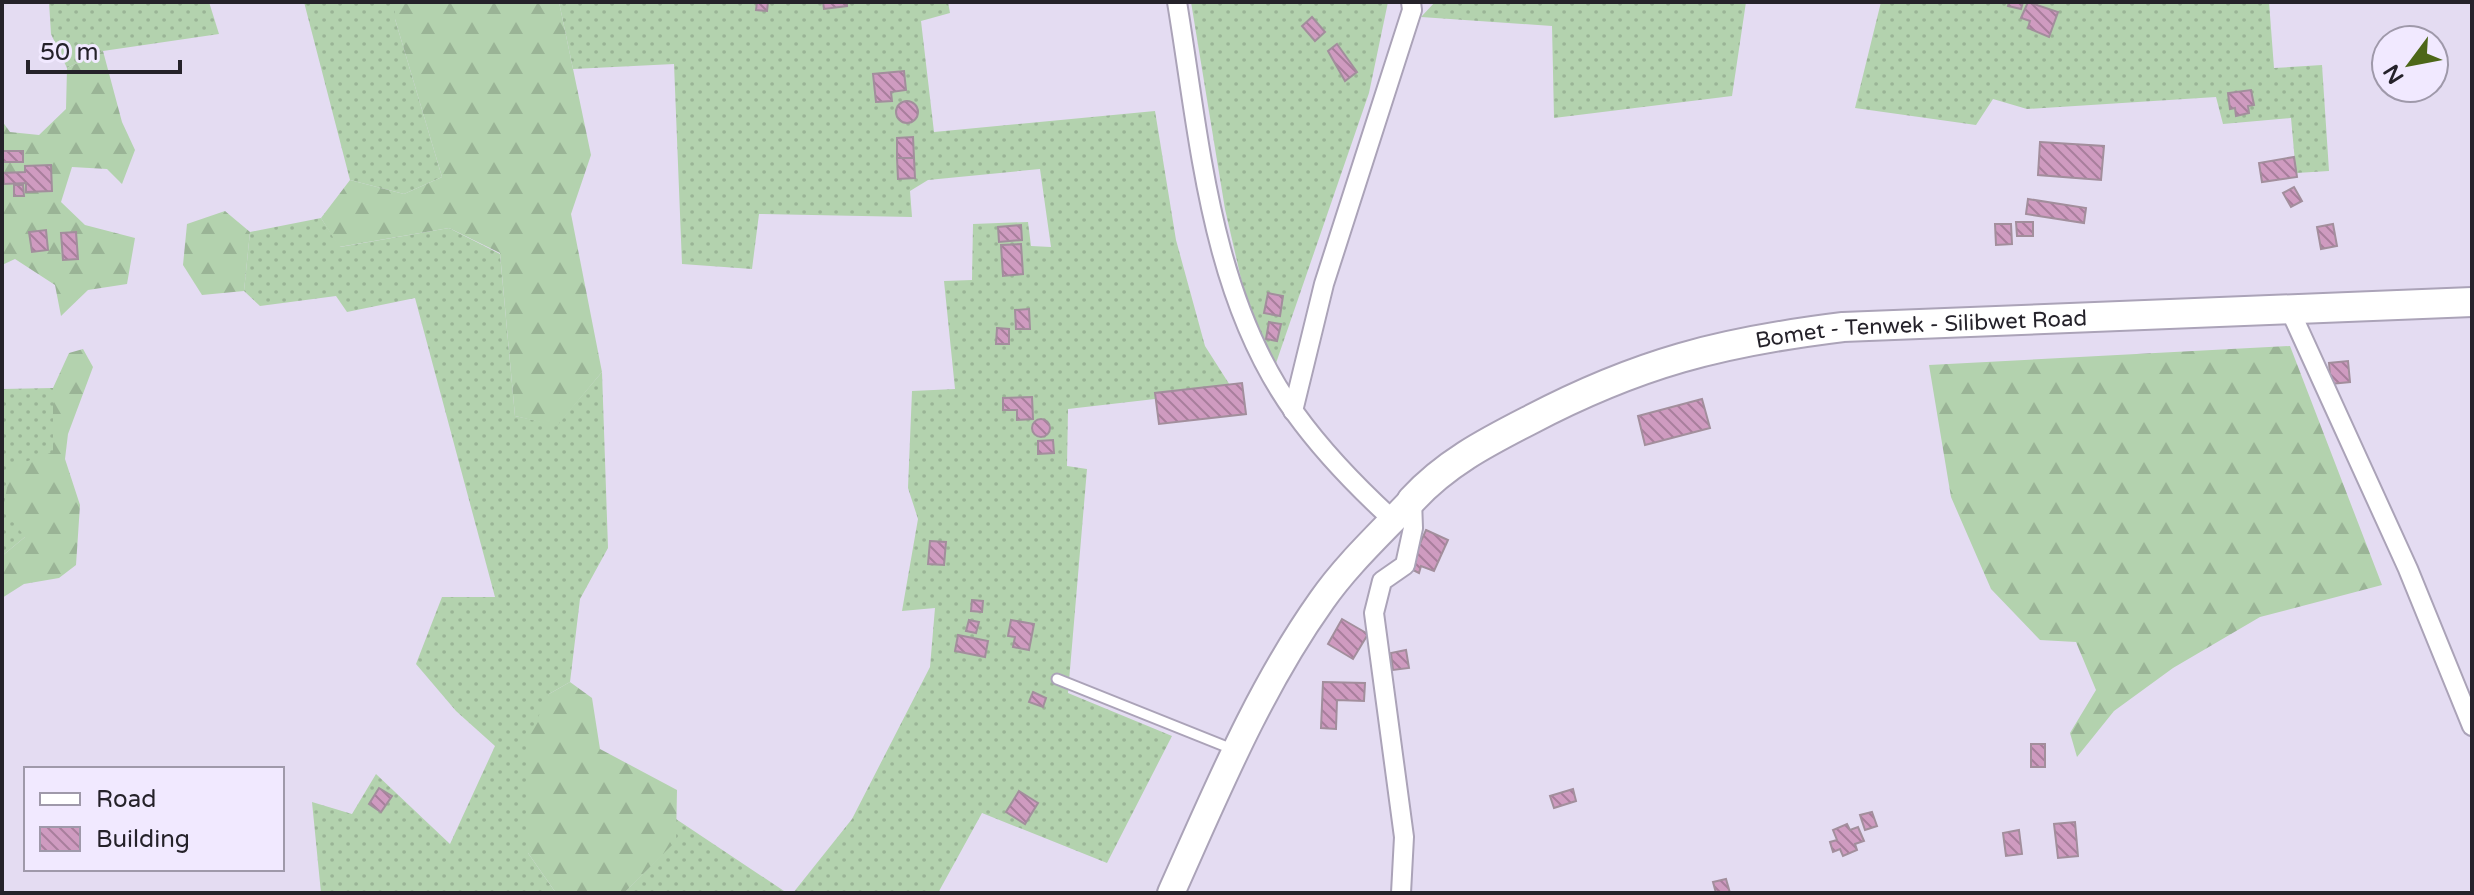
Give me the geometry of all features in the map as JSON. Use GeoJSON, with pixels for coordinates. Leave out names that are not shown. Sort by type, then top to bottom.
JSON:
{"type":"FeatureCollection","features":[{"type":"Feature","properties":{"kind":"main road","name":"Bomet - Tenwek - Silibwet Road"},"geometry":{"type":"LineString","coordinates":[[1403,510],[1430,480],[1471,450],[1601,384],[1667,359],[1758,337],[1843,327],[2472,302]]}},
{"type":"Feature","properties":{"kind":"main road"},"geometry":{"type":"LineString","coordinates":[[1171,893],[1235,750],[1277,670],[1323,597],[1403,510]]}},
{"type":"Feature","properties":{"kind":"street"},"geometry":{"type":"LineString","coordinates":[[1177,2],[1209,196],[1224,260],[1249,330],[1293,411],[1351,481],[1403,510],[1413,528],[1405,565],[1382,581],[1374,613],[1404,837],[1401,893]]}},
{"type":"Feature","properties":{"kind":"street"},"geometry":{"type":"LineString","coordinates":[[1293,411],[1324,284],[1415,5]]}},
{"type":"Feature","properties":{"kind":"street"},"geometry":{"type":"LineString","coordinates":[[2289,308],[2408,569],[2472,726]]}},
{"type":"Feature","properties":{"kind":"lane"},"geometry":{"type":"LineString","coordinates":[[1057,679],[1235,750]]}},
{"type":"Feature","properties":{"kind":"green space"},"geometry":{"type":"Polygon","coordinates":[[[49,2],[209,2],[219,34],[103,51],[67,68],[51,34],[49,2]]]}},
{"type":"Feature","properties":{"kind":"green space"},"geometry":{"type":"Polygon","coordinates":[[[304,2],[395,2],[395,19],[442,177],[404,194],[350,180],[304,2]]]}},
{"type":"Feature","properties":{"kind":"green space"},"geometry":{"type":"Polygon","coordinates":[[[395,2],[559,2],[591,155],[571,214],[602,372],[557,426],[515,416],[500,253],[449,228],[339,247],[321,218],[350,180],[404,194],[442,177],[395,19],[395,2]]]}},
{"type":"Feature","properties":{"kind":"green space"},"geometry":{"type":"Polygon","coordinates":[[[559,2],[948,2],[950,13],[921,21],[934,132],[1155,111],[1176,240],[1205,346],[1233,390],[1068,409],[1067,466],[1087,469],[1068,693],[1172,736],[1107,863],[982,813],[938,893],[793,893],[852,819],[930,667],[935,608],[902,611],[918,519],[908,488],[912,391],[955,389],[944,281],[972,280],[973,224],[1028,222],[1031,246],[1051,247],[1040,169],[928,180],[910,191],[912,217],[759,214],[752,269],[682,264],[674,64],[573,69],[559,2]]]}},
{"type":"Feature","properties":{"kind":"green space"},"geometry":{"type":"Polygon","coordinates":[[[1191,2],[1388,2],[1369,93],[1275,366],[1248,309],[1225,209],[1191,2]]]}},
{"type":"Feature","properties":{"kind":"green space"},"geometry":{"type":"Polygon","coordinates":[[[1435,2],[1746,2],[1732,96],[1554,118],[1552,26],[1421,17],[1435,2]]]}},
{"type":"Feature","properties":{"kind":"green space"},"geometry":{"type":"Polygon","coordinates":[[[1881,2],[2269,2],[2274,68],[2322,65],[2329,171],[2296,173],[2291,118],[2223,124],[2216,97],[2027,109],[1993,99],[1976,125],[1855,108],[1881,2]]]}},
{"type":"Feature","properties":{"kind":"green space"},"geometry":{"type":"Polygon","coordinates":[[[103,51],[122,122],[135,150],[122,184],[107,169],[72,167],[61,202],[85,225],[135,238],[127,284],[88,290],[61,316],[55,285],[15,259],[2,265],[2,121],[10,132],[39,135],[66,109],[67,68],[103,51]]]}},
{"type":"Feature","properties":{"kind":"green space"},"geometry":{"type":"Polygon","coordinates":[[[225,211],[250,232],[244,291],[202,295],[183,265],[187,224],[225,211]]]}},
{"type":"Feature","properties":{"kind":"green space"},"geometry":{"type":"Polygon","coordinates":[[[321,218],[340,247],[449,228],[500,254],[515,416],[557,425],[602,372],[608,548],[580,599],[570,682],[549,694],[528,853],[556,893],[321,893],[312,802],[352,814],[376,774],[450,844],[495,746],[456,711],[416,664],[442,597],[495,597],[415,298],[347,312],[336,296],[260,306],[244,291],[250,232],[321,218]]]}},
{"type":"Feature","properties":{"kind":"green space"},"geometry":{"type":"Polygon","coordinates":[[[2290,346],[2382,585],[2260,617],[2173,668],[2114,711],[2077,757],[2070,733],[2096,690],[2076,642],[2040,640],[1991,589],[1951,497],[1929,365],[2290,346]]]}},
{"type":"Feature","properties":{"kind":"green space"},"geometry":{"type":"Polygon","coordinates":[[[83,349],[93,367],[68,434],[65,459],[80,505],[76,565],[59,578],[24,584],[2,598],[2,556],[25,537],[3,509],[11,467],[53,452],[53,388],[69,353],[83,349]]]}},
{"type":"Feature","properties":{"kind":"green space"},"geometry":{"type":"Polygon","coordinates":[[[53,388],[53,452],[25,537],[2,556],[2,389],[53,388]]]}},
{"type":"Feature","properties":{"kind":"green space"},"geometry":{"type":"Polygon","coordinates":[[[570,682],[592,698],[600,749],[677,790],[676,841],[624,893],[556,893],[528,853],[529,736],[549,694],[570,682]]]}},
{"type":"Feature","properties":{"kind":"green space"},"geometry":{"type":"Polygon","coordinates":[[[676,819],[787,893],[624,893],[675,841],[676,819]]]}},
{"type":"Feature","properties":{"kind":"building"},"geometry":{"type":"Polygon","coordinates":[[[757,2],[768,2],[767,11],[756,10],[757,2]]]}},
{"type":"Feature","properties":{"kind":"building"},"geometry":{"type":"Polygon","coordinates":[[[823,2],[847,2],[847,6],[824,9],[823,2]]]}},
{"type":"Feature","properties":{"kind":"building"},"geometry":{"type":"Polygon","coordinates":[[[2009,2],[2023,2],[2021,9],[2008,6],[2009,2]]]}},
{"type":"Feature","properties":{"kind":"building"},"geometry":{"type":"Polygon","coordinates":[[[2028,2],[2058,12],[2049,37],[2028,28],[2030,21],[2021,18],[2028,2]]]}},
{"type":"Feature","properties":{"kind":"building"},"geometry":{"type":"Polygon","coordinates":[[[1312,17],[1325,32],[1315,41],[1302,26],[1312,17]]]}},
{"type":"Feature","properties":{"kind":"building"},"geometry":{"type":"Polygon","coordinates":[[[1337,44],[1357,72],[1345,81],[1328,51],[1337,44]]]}},
{"type":"Feature","properties":{"kind":"building"},"geometry":{"type":"Polygon","coordinates":[[[904,71],[906,90],[891,92],[892,101],[876,102],[873,74],[904,71]]]}},
{"type":"Feature","properties":{"kind":"building"},"geometry":{"type":"Polygon","coordinates":[[[2251,90],[2254,105],[2248,106],[2249,113],[2236,116],[2235,108],[2230,109],[2228,93],[2251,90]]]}},
{"type":"Feature","properties":{"kind":"building"},"geometry":{"type":"Polygon","coordinates":[[[907,101],[915,104],[918,112],[915,120],[907,123],[899,120],[896,112],[899,104],[907,101]]]}},
{"type":"Feature","properties":{"kind":"building"},"geometry":{"type":"Polygon","coordinates":[[[913,137],[914,158],[897,158],[897,138],[913,137]]]}},
{"type":"Feature","properties":{"kind":"building"},"geometry":{"type":"Polygon","coordinates":[[[2040,142],[2104,146],[2101,180],[2038,175],[2040,142]]]}},
{"type":"Feature","properties":{"kind":"building"},"geometry":{"type":"Polygon","coordinates":[[[2,151],[23,151],[23,162],[2,162],[2,151]]]}},
{"type":"Feature","properties":{"kind":"building"},"geometry":{"type":"Polygon","coordinates":[[[2294,157],[2297,177],[2262,182],[2259,163],[2294,157]]]}},
{"type":"Feature","properties":{"kind":"building"},"geometry":{"type":"Polygon","coordinates":[[[897,158],[914,158],[915,178],[898,179],[897,158]]]}},
{"type":"Feature","properties":{"kind":"building"},"geometry":{"type":"Polygon","coordinates":[[[51,165],[52,191],[26,192],[26,183],[4,184],[3,173],[25,172],[25,166],[51,165]]]}},
{"type":"Feature","properties":{"kind":"building"},"geometry":{"type":"Polygon","coordinates":[[[14,185],[23,185],[24,196],[14,196],[14,185]]]}},
{"type":"Feature","properties":{"kind":"building"},"geometry":{"type":"Polygon","coordinates":[[[2294,187],[2302,201],[2291,207],[2283,193],[2294,187]]]}},
{"type":"Feature","properties":{"kind":"building"},"geometry":{"type":"Polygon","coordinates":[[[2028,199],[2086,208],[2084,223],[2026,214],[2028,199]]]}},
{"type":"Feature","properties":{"kind":"building"},"geometry":{"type":"Polygon","coordinates":[[[2016,222],[2033,222],[2033,236],[2017,236],[2016,222]]]}},
{"type":"Feature","properties":{"kind":"building"},"geometry":{"type":"Polygon","coordinates":[[[1995,224],[2011,224],[2012,244],[1996,245],[1995,224]]]}},
{"type":"Feature","properties":{"kind":"building"},"geometry":{"type":"Polygon","coordinates":[[[2333,224],[2337,246],[2321,249],[2317,227],[2333,224]]]}},
{"type":"Feature","properties":{"kind":"building"},"geometry":{"type":"Polygon","coordinates":[[[1021,225],[1022,240],[999,242],[998,227],[1021,225]]]}},
{"type":"Feature","properties":{"kind":"building"},"geometry":{"type":"Polygon","coordinates":[[[46,230],[48,250],[32,252],[29,232],[46,230]]]}},
{"type":"Feature","properties":{"kind":"building"},"geometry":{"type":"Polygon","coordinates":[[[76,232],[78,259],[63,260],[61,233],[76,232]]]}},
{"type":"Feature","properties":{"kind":"building"},"geometry":{"type":"Polygon","coordinates":[[[1021,244],[1023,274],[1003,276],[1001,245],[1021,244]]]}},
{"type":"Feature","properties":{"kind":"building"},"geometry":{"type":"Polygon","coordinates":[[[1268,293],[1283,296],[1280,316],[1264,313],[1268,293]]]}},
{"type":"Feature","properties":{"kind":"building"},"geometry":{"type":"Polygon","coordinates":[[[1029,309],[1030,329],[1016,329],[1015,310],[1029,309]]]}},
{"type":"Feature","properties":{"kind":"building"},"geometry":{"type":"Polygon","coordinates":[[[1269,322],[1281,324],[1277,341],[1266,339],[1269,322]]]}},
{"type":"Feature","properties":{"kind":"building"},"geometry":{"type":"Polygon","coordinates":[[[997,328],[1009,329],[1009,344],[996,344],[997,328]]]}},
{"type":"Feature","properties":{"kind":"building"},"geometry":{"type":"Polygon","coordinates":[[[2348,361],[2350,382],[2331,384],[2329,363],[2348,361]]]}},
{"type":"Feature","properties":{"kind":"building"},"geometry":{"type":"Polygon","coordinates":[[[1242,383],[1246,414],[1159,424],[1155,393],[1242,383]]]}},
{"type":"Feature","properties":{"kind":"building"},"geometry":{"type":"Polygon","coordinates":[[[1032,397],[1033,419],[1017,420],[1017,410],[1003,410],[1003,398],[1032,397]]]}},
{"type":"Feature","properties":{"kind":"building"},"geometry":{"type":"Polygon","coordinates":[[[1702,399],[1710,428],[1645,445],[1638,416],[1702,399]]]}},
{"type":"Feature","properties":{"kind":"building"},"geometry":{"type":"Polygon","coordinates":[[[1041,419],[1050,428],[1041,437],[1032,428],[1041,419]]]}},
{"type":"Feature","properties":{"kind":"building"},"geometry":{"type":"Polygon","coordinates":[[[1053,440],[1054,453],[1038,454],[1038,441],[1053,440]]]}},
{"type":"Feature","properties":{"kind":"building"},"geometry":{"type":"Polygon","coordinates":[[[1426,530],[1448,540],[1434,571],[1421,566],[1419,573],[1409,568],[1426,530]]]}},
{"type":"Feature","properties":{"kind":"building"},"geometry":{"type":"Polygon","coordinates":[[[930,541],[946,542],[944,565],[928,564],[930,541]]]}},
{"type":"Feature","properties":{"kind":"building"},"geometry":{"type":"Polygon","coordinates":[[[972,600],[983,601],[982,612],[971,611],[972,600]]]}},
{"type":"Feature","properties":{"kind":"building"},"geometry":{"type":"Polygon","coordinates":[[[1342,619],[1368,634],[1353,659],[1328,644],[1342,619]]]}},
{"type":"Feature","properties":{"kind":"building"},"geometry":{"type":"Polygon","coordinates":[[[969,620],[979,622],[976,633],[966,631],[969,620]]]}},
{"type":"Feature","properties":{"kind":"building"},"geometry":{"type":"Polygon","coordinates":[[[1011,620],[1034,624],[1029,650],[1013,647],[1015,637],[1008,636],[1011,620]]]}},
{"type":"Feature","properties":{"kind":"building"},"geometry":{"type":"Polygon","coordinates":[[[958,635],[988,641],[985,657],[955,651],[958,635]]]}},
{"type":"Feature","properties":{"kind":"building"},"geometry":{"type":"Polygon","coordinates":[[[1406,650],[1409,668],[1393,670],[1391,653],[1406,650]]]}},
{"type":"Feature","properties":{"kind":"building"},"geometry":{"type":"Polygon","coordinates":[[[1323,682],[1365,683],[1364,701],[1337,700],[1336,729],[1321,728],[1323,682]]]}},
{"type":"Feature","properties":{"kind":"building"},"geometry":{"type":"Polygon","coordinates":[[[1033,692],[1046,698],[1043,707],[1029,702],[1033,692]]]}},
{"type":"Feature","properties":{"kind":"building"},"geometry":{"type":"Polygon","coordinates":[[[2031,744],[2045,744],[2045,767],[2031,767],[2031,744]]]}},
{"type":"Feature","properties":{"kind":"building"},"geometry":{"type":"Polygon","coordinates":[[[379,788],[392,796],[381,812],[369,804],[379,788]]]}},
{"type":"Feature","properties":{"kind":"building"},"geometry":{"type":"Polygon","coordinates":[[[1573,789],[1576,801],[1554,808],[1550,796],[1573,789]]]}},
{"type":"Feature","properties":{"kind":"building"},"geometry":{"type":"Polygon","coordinates":[[[1019,791],[1038,803],[1025,824],[1006,812],[1019,791]]]}},
{"type":"Feature","properties":{"kind":"building"},"geometry":{"type":"Polygon","coordinates":[[[1872,812],[1877,826],[1865,830],[1860,815],[1872,812]]]}},
{"type":"Feature","properties":{"kind":"building"},"geometry":{"type":"Polygon","coordinates":[[[2075,822],[2078,856],[2058,858],[2054,824],[2075,822]]]}},
{"type":"Feature","properties":{"kind":"building"},"geometry":{"type":"Polygon","coordinates":[[[1847,824],[1850,830],[1858,827],[1864,841],[1855,844],[1857,850],[1843,856],[1840,849],[1833,852],[1830,842],[1837,840],[1833,830],[1847,824]]]}},
{"type":"Feature","properties":{"kind":"building"},"geometry":{"type":"Polygon","coordinates":[[[2019,830],[2022,854],[2006,856],[2003,833],[2019,830]]]}},
{"type":"Feature","properties":{"kind":"building"},"geometry":{"type":"Polygon","coordinates":[[[1726,879],[1730,893],[1716,893],[1713,882],[1726,879]]]}}]}
